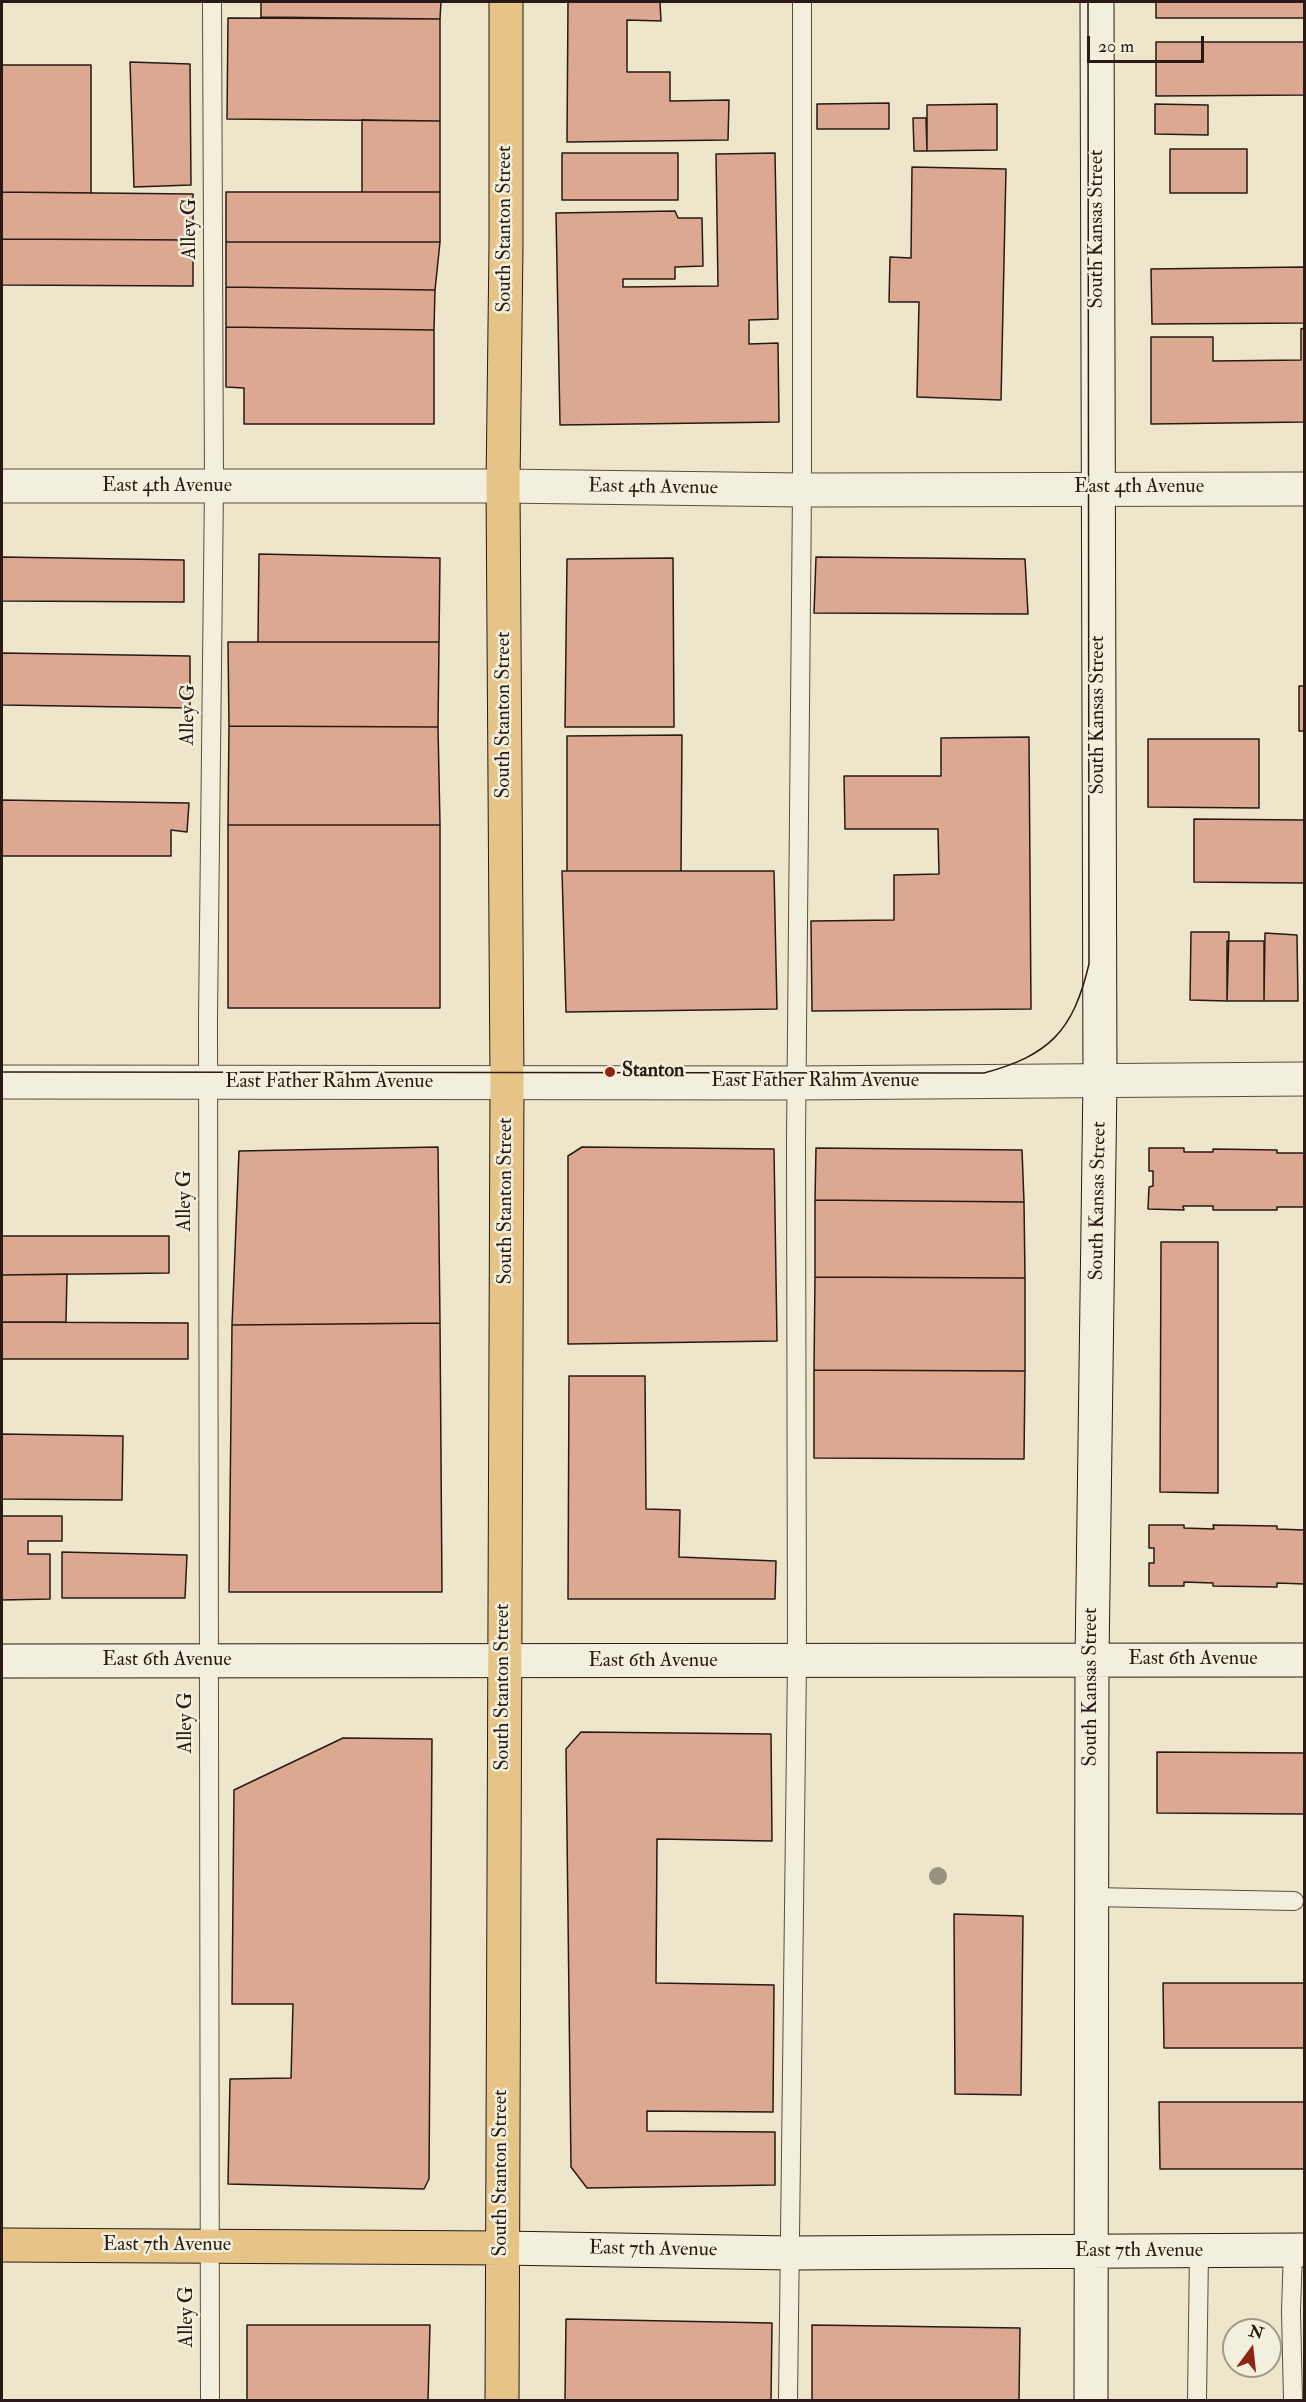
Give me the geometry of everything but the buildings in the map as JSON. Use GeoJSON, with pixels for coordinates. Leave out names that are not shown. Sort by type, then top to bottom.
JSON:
{"type":"FeatureCollection","features":[{"type":"Feature","properties":{"kind":"main road","name":"South Stanton Street"},"geometry":{"type":"LineString","coordinates":[[502,2400],[507,1083],[503,486],[507,246],[506,2]]}},
{"type":"Feature","properties":{"kind":"main road","name":"South Kansas Street"},"geometry":{"type":"LineString","coordinates":[[1091,2400],[1092,1660],[1100,1080],[1097,2]]}},
{"type":"Feature","properties":{"kind":"main road","name":"East 4th Avenue"},"geometry":{"type":"LineString","coordinates":[[2,486],[503,486],[802,490],[1305,489]]}},
{"type":"Feature","properties":{"kind":"main road","name":"East Father Rahm Avenue"},"geometry":{"type":"LineString","coordinates":[[2,1082],[796,1083],[1305,1079]]}},
{"type":"Feature","properties":{"kind":"main road","name":"East 6th Avenue"},"geometry":{"type":"LineString","coordinates":[[2,1661],[1305,1660]]}},
{"type":"Feature","properties":{"kind":"main road","name":"East 7th Avenue"},"geometry":{"type":"LineString","coordinates":[[2,2246],[502,2248],[790,2253],[1299,2250]]}},
{"type":"Feature","properties":{"kind":"lane","name":"Alley G"},"geometry":{"type":"LineString","coordinates":[[210,2400],[208,1083],[214,487],[212,2]]}},
{"type":"Feature","properties":{"kind":"lane"},"geometry":{"type":"LineString","coordinates":[[788,2400],[797,1662],[796,1083],[802,490],[802,2]]}},
{"type":"Feature","properties":{"kind":"lane"},"geometry":{"type":"LineString","coordinates":[[1092,1897],[1294,1901]]}},
{"type":"Feature","properties":{"kind":"lane"},"geometry":{"type":"LineString","coordinates":[[1293,2400],[1292,2311],[1299,2250]]}},
{"type":"Feature","properties":{"kind":"lane"},"geometry":{"type":"LineString","coordinates":[[1197,2400],[1199,2251]]}},
{"type":"Feature","properties":{"kind":"tram line"},"geometry":{"type":"LineString","coordinates":[[2,1072],[984,1073],[1026,1058],[1055,1037],[1075,1007],[1089,964],[1088,2]]}},
{"type":"Feature","properties":{"kind":"place","name":"Stanton"},"geometry":{"type":"Point","coordinates":[610,1072]}}]}
